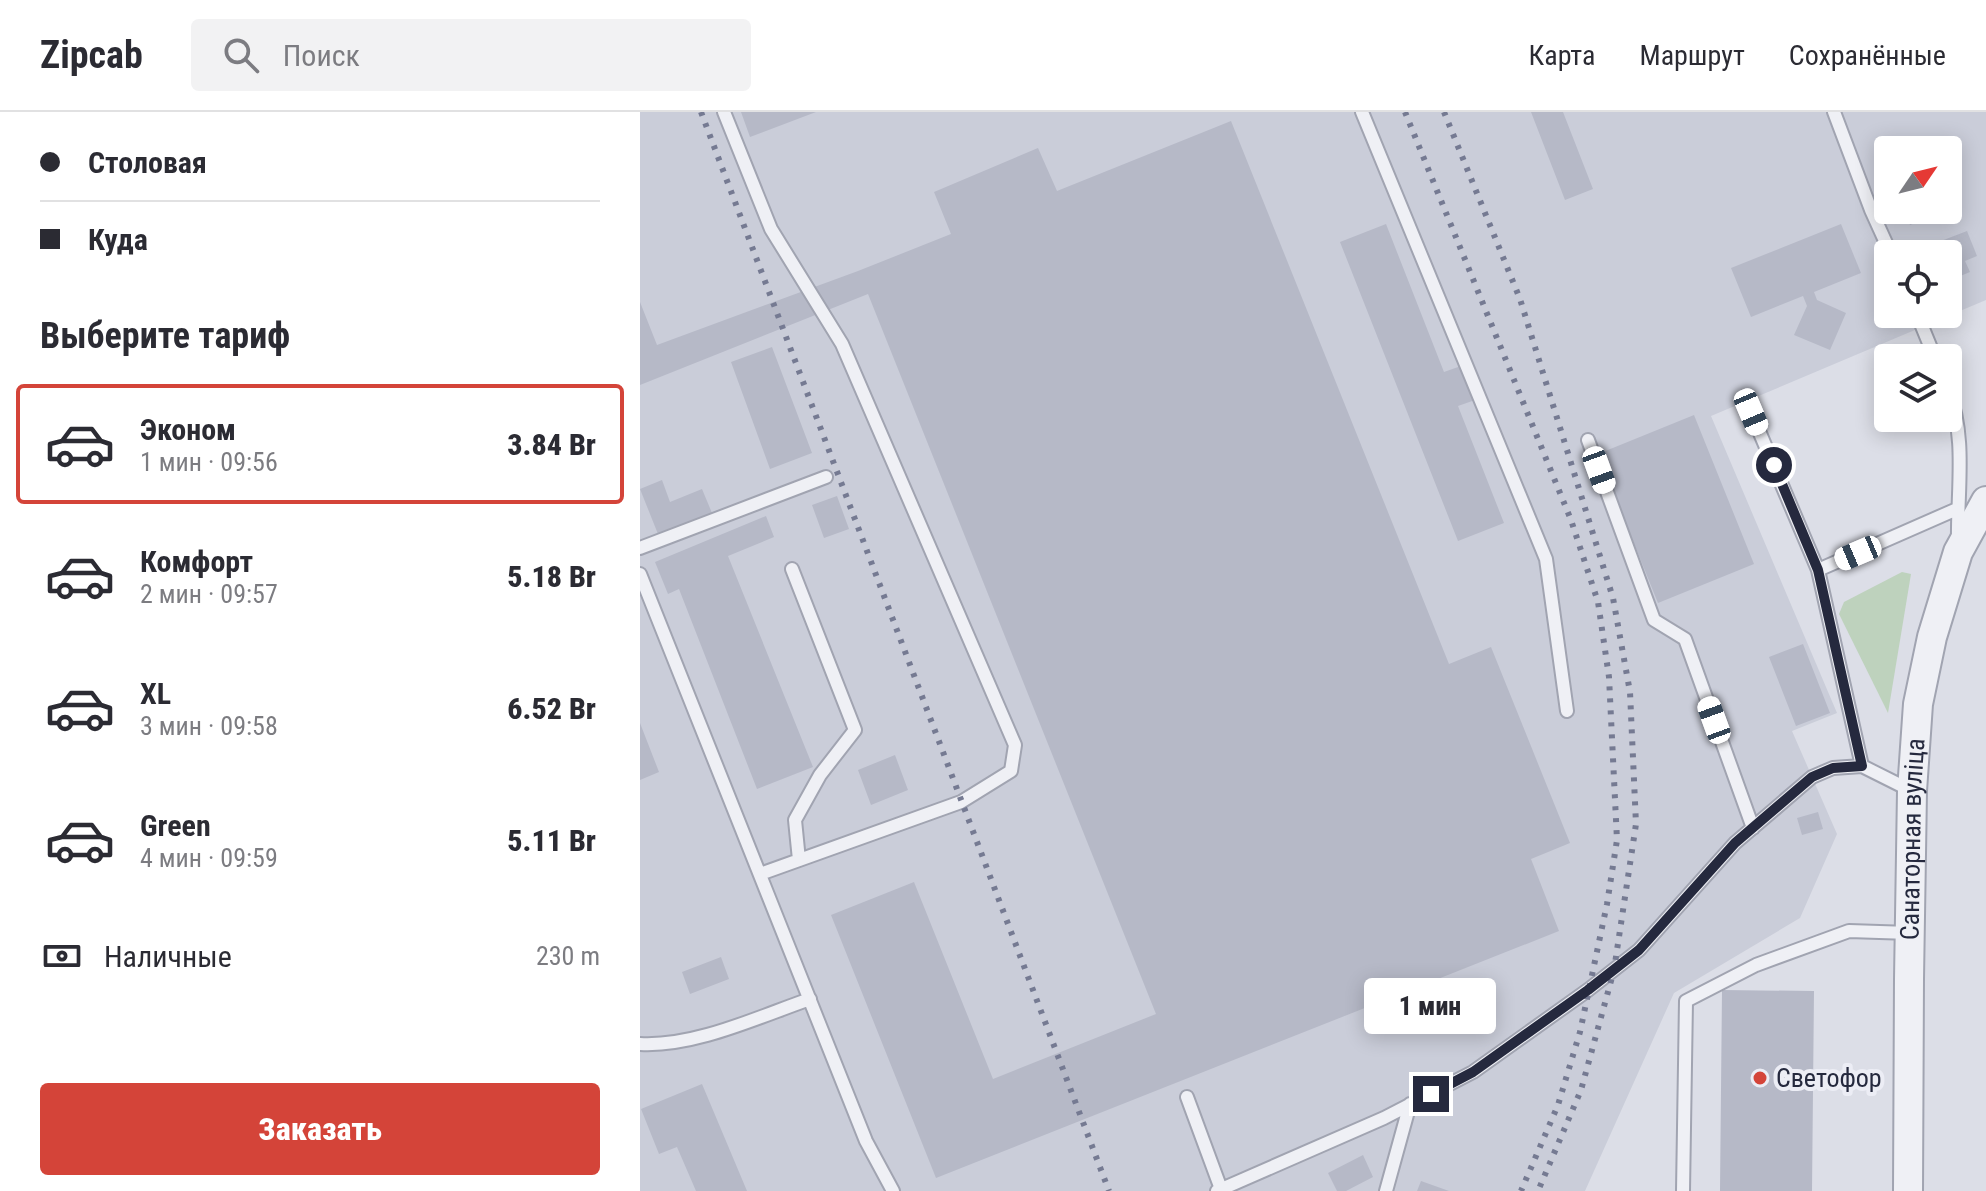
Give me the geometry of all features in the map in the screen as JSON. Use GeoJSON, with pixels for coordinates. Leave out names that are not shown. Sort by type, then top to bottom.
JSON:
{"type":"FeatureCollection","features":[{"type":"Feature","properties":{"kind":"street","name":"Санаторная вуліца"},"geometry":{"type":"LineString","coordinates":[[1908,1191],[1912,791],[1918,704],[1932,637],[1958,552],[1986,501]]}},
{"type":"Feature","properties":{"kind":"lane"},"geometry":{"type":"LineString","coordinates":[[724,112],[771,229],[842,344],[1015,745],[1011,771],[961,802],[760,874]]}},
{"type":"Feature","properties":{"kind":"lane"},"geometry":{"type":"LineString","coordinates":[[1362,112],[1546,559],[1567,711]]}},
{"type":"Feature","properties":{"kind":"lane"},"geometry":{"type":"LineString","coordinates":[[1834,112],[1885,240]]}},
{"type":"Feature","properties":{"kind":"lane"},"geometry":{"type":"LineString","coordinates":[[1751,412],[1818,570],[1862,766]]}},
{"type":"Feature","properties":{"kind":"lane"},"geometry":{"type":"LineString","coordinates":[[1958,432],[1961,479],[1957,509],[1958,552]]}},
{"type":"Feature","properties":{"kind":"lane"},"geometry":{"type":"LineString","coordinates":[[1588,440],[1654,620],[1685,639],[1753,828]]}},
{"type":"Feature","properties":{"kind":"lane"},"geometry":{"type":"LineString","coordinates":[[640,548],[826,477]]}},
{"type":"Feature","properties":{"kind":"lane"},"geometry":{"type":"LineString","coordinates":[[1818,570],[1957,509]]}},
{"type":"Feature","properties":{"kind":"lane"},"geometry":{"type":"LineString","coordinates":[[792,569],[855,730],[820,775],[795,820],[799,860]]}},
{"type":"Feature","properties":{"kind":"lane"},"geometry":{"type":"LineString","coordinates":[[640,574],[644,596],[760,874],[866,1141],[893,1191]]}},
{"type":"Feature","properties":{"kind":"lane"},"geometry":{"type":"LineString","coordinates":[[1187,1097],[1219,1190],[1384,1118],[1473,1072],[1639,950],[1735,843],[1812,777],[1833,768],[1862,766],[1912,791]]}},
{"type":"Feature","properties":{"kind":"lane"},"geometry":{"type":"LineString","coordinates":[[1683,1191],[1686,1001],[1756,965],[1849,931],[1910,933]]}},
{"type":"Feature","properties":{"kind":"lane"},"geometry":{"type":"LineString","coordinates":[[640,1044],[662,1046],[692,1040],[810,999]]}},
{"type":"Feature","properties":{"kind":"lane"},"geometry":{"type":"LineString","coordinates":[[1386,1191],[1410,1104]]}},
{"type":"Feature","properties":{"kind":"shaded area"},"geometry":{"type":"Polygon","coordinates":[[[640,112],[1986,112],[1986,300],[1962,310],[1962,240],[1874,240],[1874,328],[1920,328],[1882,344],[1874,344],[1874,347],[1711,416],[1837,713],[1792,731],[1837,834],[1800,918],[1674,993],[1585,1191],[640,1191],[640,112]]]}},
{"type":"Feature","properties":{"kind":"green space"},"geometry":{"type":"Polygon","coordinates":[[[1902,572],[1911,574],[1888,713],[1839,614],[1844,602],[1902,572]]]}},
{"type":"Feature","properties":{"kind":"building"},"geometry":{"type":"Polygon","coordinates":[[[741,112],[816,112],[750,137],[741,112]]]}},
{"type":"Feature","properties":{"kind":"building"},"geometry":{"type":"Polygon","coordinates":[[[1531,112],[1563,112],[1593,189],[1565,200],[1531,112]]]}},
{"type":"Feature","properties":{"kind":"building"},"geometry":{"type":"Polygon","coordinates":[[[1231,121],[1449,664],[1491,647],[1570,843],[1531,859],[1559,931],[936,1178],[831,915],[914,882],[993,1079],[1156,1014],[868,294],[640,385],[640,302],[657,345],[951,234],[934,192],[1038,148],[1057,191],[1231,121]]]}},
{"type":"Feature","properties":{"kind":"building"},"geometry":{"type":"Polygon","coordinates":[[[1386,224],[1444,372],[1461,366],[1475,400],[1458,406],[1504,523],[1458,541],[1340,242],[1386,224]]]}},
{"type":"Feature","properties":{"kind":"building"},"geometry":{"type":"Polygon","coordinates":[[[1841,224],[1861,273],[1814,292],[1817,300],[1846,313],[1830,350],[1794,335],[1807,306],[1803,296],[1751,317],[1731,268],[1841,224]]]}},
{"type":"Feature","properties":{"kind":"building"},"geometry":{"type":"Polygon","coordinates":[[[1967,231],[1977,256],[1965,261],[1970,272],[1962,275],[1962,240],[1944,240],[1967,231]]]}},
{"type":"Feature","properties":{"kind":"building"},"geometry":{"type":"Polygon","coordinates":[[[772,347],[812,453],[770,469],[731,362],[772,347]]]}},
{"type":"Feature","properties":{"kind":"building"},"geometry":{"type":"Polygon","coordinates":[[[1694,415],[1754,564],[1658,603],[1598,454],[1694,415]]]}},
{"type":"Feature","properties":{"kind":"building"},"geometry":{"type":"Polygon","coordinates":[[[662,480],[670,502],[702,489],[712,513],[658,534],[640,489],[662,480]]]}},
{"type":"Feature","properties":{"kind":"building"},"geometry":{"type":"Polygon","coordinates":[[[837,496],[849,529],[824,538],[812,505],[837,496]]]}},
{"type":"Feature","properties":{"kind":"building"},"geometry":{"type":"Polygon","coordinates":[[[766,516],[774,537],[728,556],[813,767],[757,789],[679,589],[668,594],[655,562],[766,516]]]}},
{"type":"Feature","properties":{"kind":"building"},"geometry":{"type":"Polygon","coordinates":[[[1803,644],[1830,713],[1796,726],[1769,657],[1803,644]]]}},
{"type":"Feature","properties":{"kind":"building"},"geometry":{"type":"Polygon","coordinates":[[[640,723],[659,772],[640,780],[640,723]]]}},
{"type":"Feature","properties":{"kind":"building"},"geometry":{"type":"Polygon","coordinates":[[[895,755],[908,790],[871,805],[858,770],[895,755]]]}},
{"type":"Feature","properties":{"kind":"building"},"geometry":{"type":"Polygon","coordinates":[[[1818,812],[1823,829],[1802,835],[1797,818],[1818,812]]]}},
{"type":"Feature","properties":{"kind":"building"},"geometry":{"type":"Polygon","coordinates":[[[721,957],[729,979],[690,994],[682,972],[721,957]]]}},
{"type":"Feature","properties":{"kind":"building"},"geometry":{"type":"Polygon","coordinates":[[[1722,990],[1814,991],[1812,1191],[1720,1191],[1722,990]]]}},
{"type":"Feature","properties":{"kind":"building"},"geometry":{"type":"Polygon","coordinates":[[[702,1084],[747,1191],[696,1191],[677,1147],[659,1154],[641,1109],[702,1084]]]}},
{"type":"Feature","properties":{"kind":"building"},"geometry":{"type":"Polygon","coordinates":[[[1363,1155],[1373,1177],[1346,1191],[1337,1191],[1328,1173],[1363,1155]]]}},
{"type":"Feature","properties":{"kind":"building"},"geometry":{"type":"Polygon","coordinates":[[[1421,1181],[1449,1191],[1417,1191],[1421,1181]]]}},
{"type":"Feature","properties":{"kind":"railway"},"geometry":{"type":"LineString","coordinates":[[701,112],[1109,1191]]}},
{"type":"Feature","properties":{"kind":"railway"},"geometry":{"type":"LineString","coordinates":[[1405,112],[1571,520],[1598,602],[1609,677],[1617,840],[1607,904],[1580,1032],[1558,1105],[1521,1191]]}},
{"type":"Feature","properties":{"kind":"railway"},"geometry":{"type":"LineString","coordinates":[[1444,112],[1520,299],[1613,598],[1630,692],[1636,824],[1614,970],[1581,1090],[1538,1191]]}},
{"type":"Feature","properties":{"kind":"place","name":"Светофор"},"geometry":{"type":"Point","coordinates":[1760,1078]}},
{"type":"Feature","properties":{"kind":"route"},"geometry":{"type":"LineString","coordinates":[[1431,1094],[1473,1072],[1639,950],[1735,843],[1812,777],[1833,768],[1862,766],[1818,570],[1774,465]]}}]}
